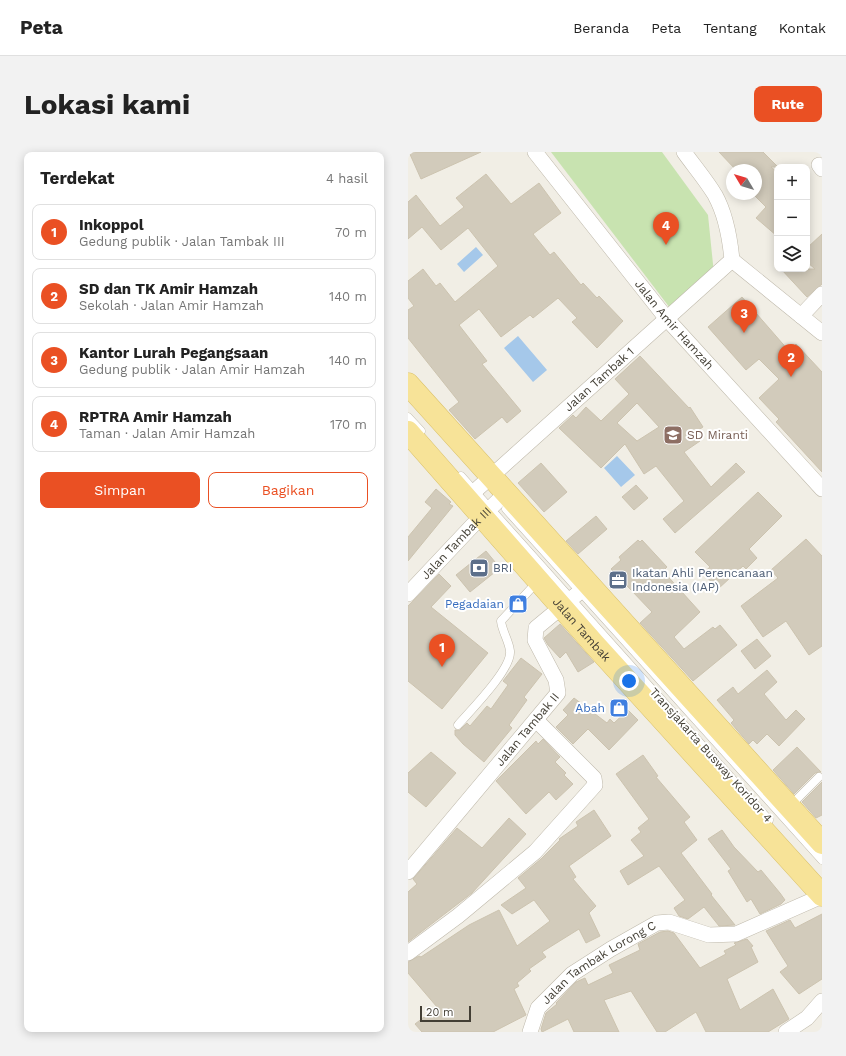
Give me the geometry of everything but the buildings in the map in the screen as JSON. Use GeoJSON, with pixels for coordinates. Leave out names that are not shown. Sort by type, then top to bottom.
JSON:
{"type":"FeatureCollection","features":[{"type":"Feature","properties":{"kind":"main road","name":"Jalan Tambak"},"geometry":{"type":"LineString","coordinates":[[408,384],[487,493],[575,595],[707,770],[822,895]]}},
{"type":"Feature","properties":{"kind":"main road","name":"Jalan Tambak"},"geometry":{"type":"LineString","coordinates":[[418,435],[487,493],[539,580],[575,595],[789,808],[822,843]]}},
{"type":"Feature","properties":{"kind":"street","name":"Jalan Amir Hamzah"},"geometry":{"type":"LineString","coordinates":[[535,152],[667,319],[822,489]]}},
{"type":"Feature","properties":{"kind":"street"},"geometry":{"type":"LineString","coordinates":[[684,152],[714,193],[720,204],[731,246],[732,260],[822,333]]}},
{"type":"Feature","properties":{"kind":"street","name":"Jalan Tambak 1"},"geometry":{"type":"LineString","coordinates":[[487,493],[667,319],[732,260]]}},
{"type":"Feature","properties":{"kind":"street"},"geometry":{"type":"LineString","coordinates":[[802,316],[822,294]]}},
{"type":"Feature","properties":{"kind":"street","name":"Jalan Tambak III"},"geometry":{"type":"LineString","coordinates":[[408,594],[487,493]]}},
{"type":"Feature","properties":{"kind":"street","name":"Jalan Tambak II"},"geometry":{"type":"LineString","coordinates":[[408,872],[558,693],[556,680],[535,640],[536,628],[575,595]]}},
{"type":"Feature","properties":{"kind":"street"},"geometry":{"type":"LineString","coordinates":[[408,953],[458,916],[535,852],[595,785],[594,778],[536,720]]}},
{"type":"Feature","properties":{"kind":"street","name":"Jalan Tambak Lorong C"},"geometry":{"type":"LineString","coordinates":[[530,1032],[538,1008],[572,974],[611,948],[657,923],[668,922],[709,935],[736,934],[822,895]]}},
{"type":"Feature","properties":{"kind":"street"},"geometry":{"type":"LineString","coordinates":[[786,1032],[807,1018],[822,1001]]}},
{"type":"Feature","properties":{"kind":"lane"},"geometry":{"type":"LineString","coordinates":[[408,416],[418,435]]}},
{"type":"Feature","properties":{"kind":"lane"},"geometry":{"type":"LineString","coordinates":[[457,471],[487,493]]}},
{"type":"Feature","properties":{"kind":"lane"},"geometry":{"type":"LineString","coordinates":[[458,725],[500,676],[507,662],[510,652],[501,621],[539,580]]}},
{"type":"Feature","properties":{"kind":"lane","name":"Transjakarta Busway Koridor 4"},"geometry":{"type":"LineString","coordinates":[[575,595],[777,829]]}},
{"type":"Feature","properties":{"kind":"lane","name":"Transjakarta Busway Koridor 4"},"geometry":{"type":"LineString","coordinates":[[575,595],[822,860]]}},
{"type":"Feature","properties":{"kind":"lane"},"geometry":{"type":"LineString","coordinates":[[789,808],[819,777]]}},
{"type":"Feature","properties":{"kind":"green space"},"geometry":{"type":"Polygon","coordinates":[[[551,152],[662,152],[708,215],[714,274],[670,308],[551,152]]]}},
{"type":"Feature","properties":{"kind":"water"},"geometry":{"type":"Polygon","coordinates":[[[476,247],[483,255],[464,272],[457,264],[476,247]]]}},
{"type":"Feature","properties":{"kind":"water"},"geometry":{"type":"Polygon","coordinates":[[[518,336],[547,370],[533,382],[504,348],[518,336]]]}},
{"type":"Feature","properties":{"kind":"water"},"geometry":{"type":"Polygon","coordinates":[[[617,456],[635,475],[621,487],[604,468],[617,456]]]}},
{"type":"Feature","properties":{"kind":"place","name":"RPTRA Amir Hamzah"},"geometry":{"type":"Point","coordinates":[666,245]}},
{"type":"Feature","properties":{"kind":"place","name":"Kantor Lurah Pegangsaan"},"geometry":{"type":"Point","coordinates":[744,333]}},
{"type":"Feature","properties":{"kind":"place","name":"SD dan TK Amir Hamzah"},"geometry":{"type":"Point","coordinates":[791,377]}},
{"type":"Feature","properties":{"kind":"place","name":"SD Miranti"},"geometry":{"type":"Point","coordinates":[673,435]}},
{"type":"Feature","properties":{"kind":"place","name":"BRI"},"geometry":{"type":"Point","coordinates":[479,568]}},
{"type":"Feature","properties":{"kind":"place","name":"Ikatan Ahli Perencanaan Indonesia (IAP)"},"geometry":{"type":"Point","coordinates":[618,580]}},
{"type":"Feature","properties":{"kind":"place","name":"Pegadaian"},"geometry":{"type":"Point","coordinates":[518,604]}},
{"type":"Feature","properties":{"kind":"place","name":"Inkoppol"},"geometry":{"type":"Point","coordinates":[442,667]}},
{"type":"Feature","properties":{"kind":"place","name":"Abah"},"geometry":{"type":"Point","coordinates":[619,708]}}]}
